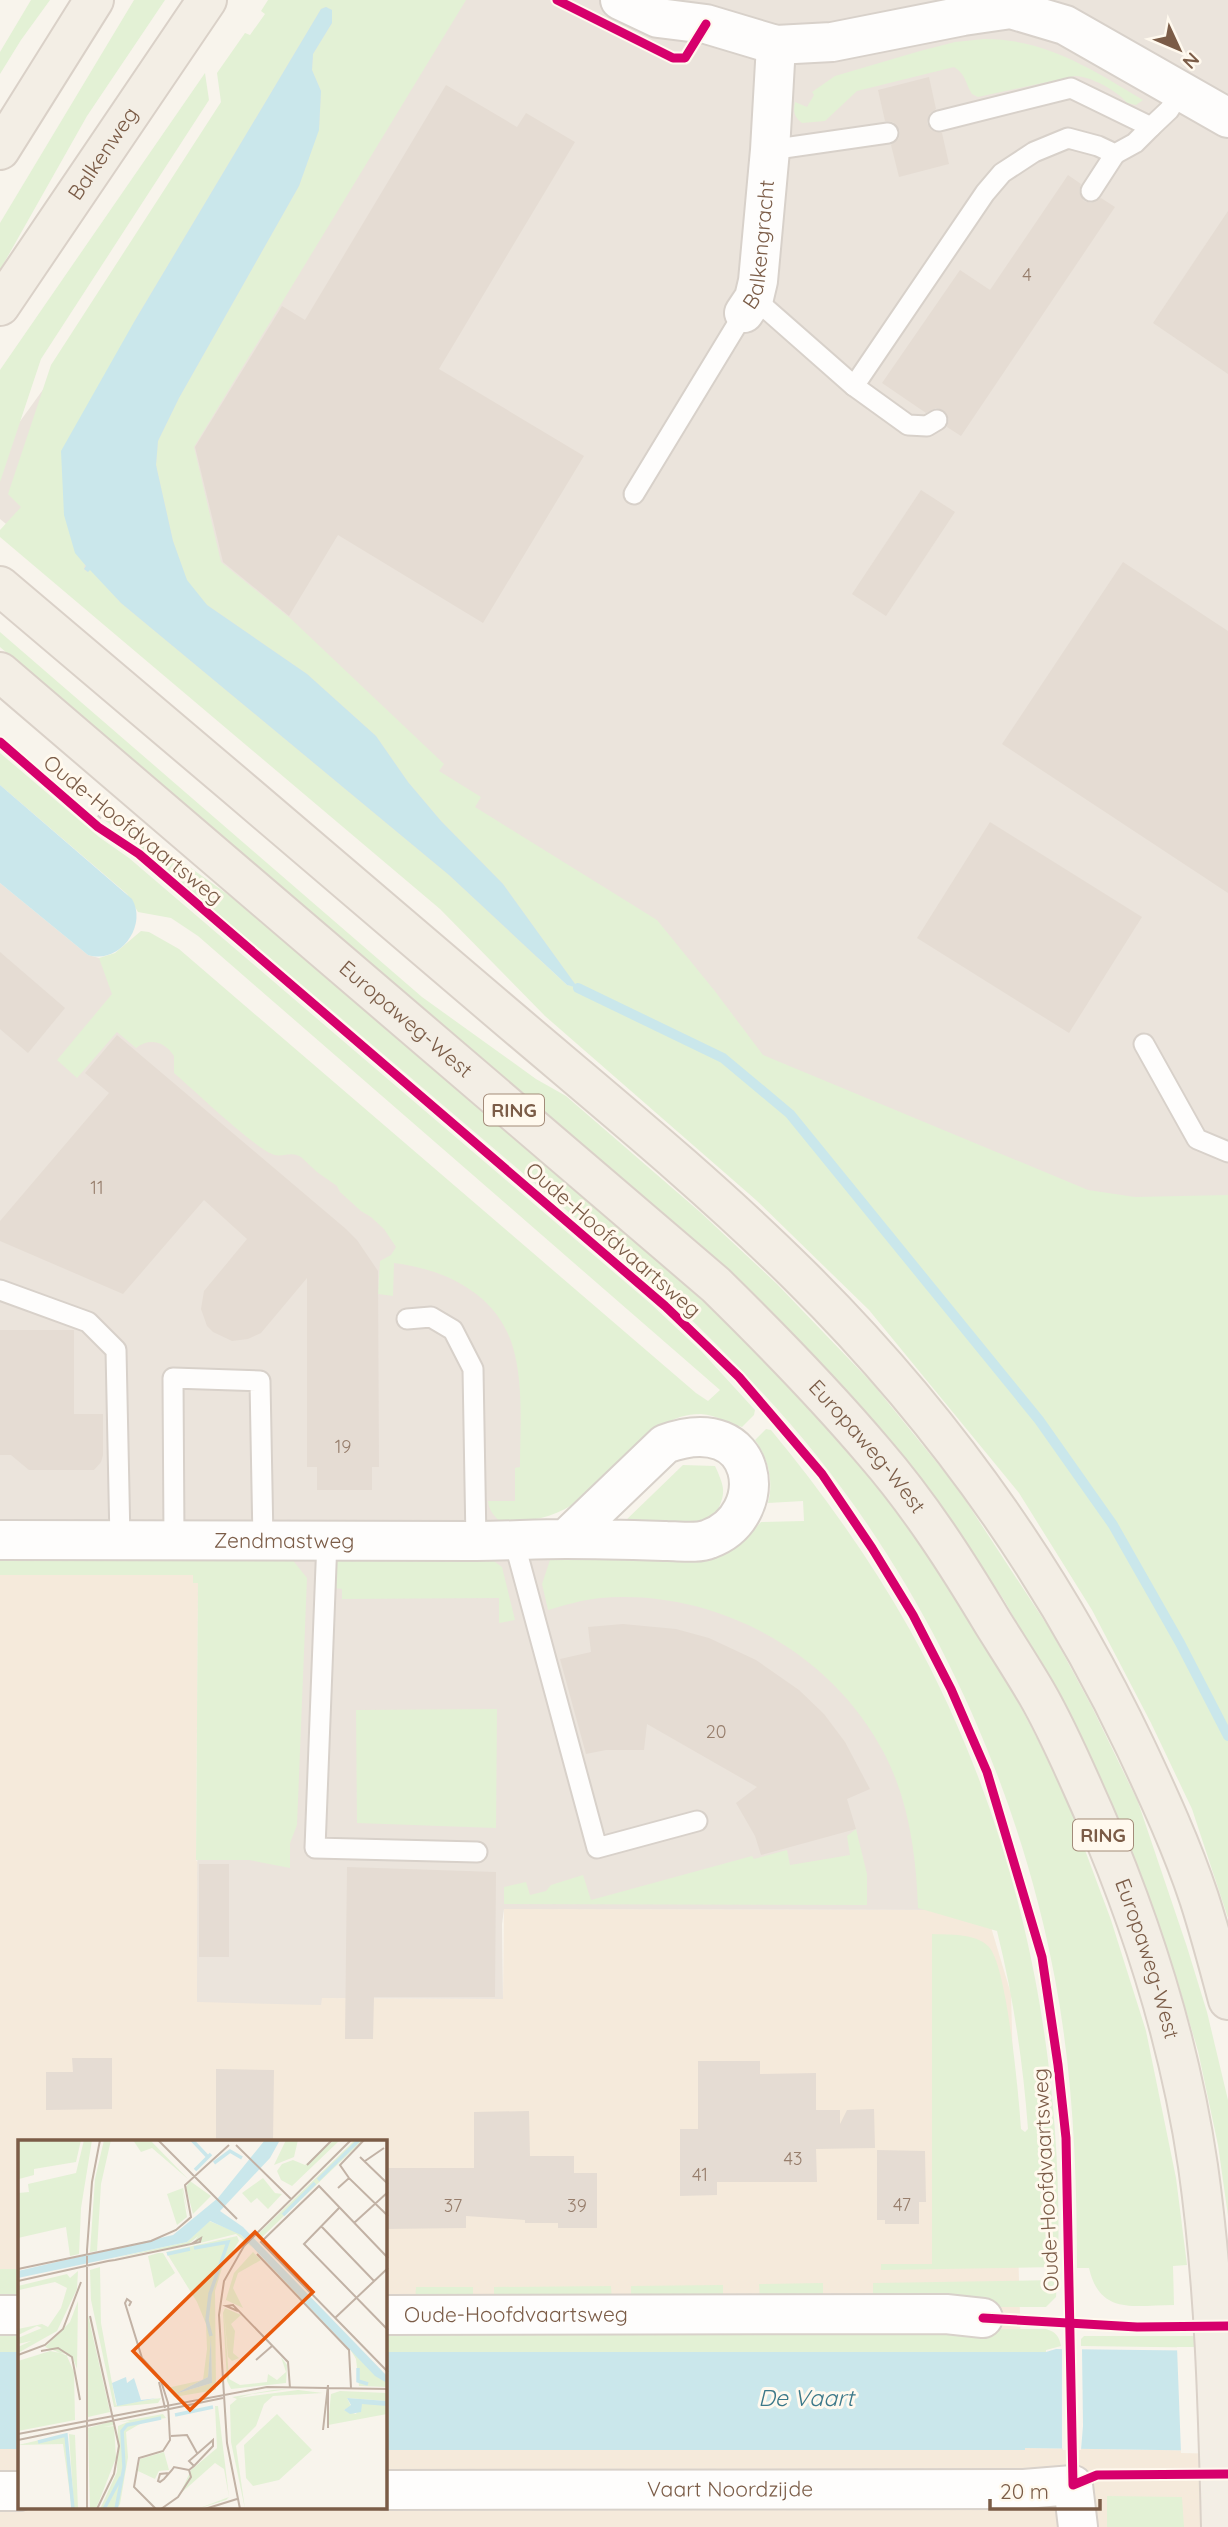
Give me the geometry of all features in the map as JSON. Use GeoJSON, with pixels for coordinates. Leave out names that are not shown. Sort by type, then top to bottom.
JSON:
{"type":"FeatureCollection","features":[{"type":"Feature","properties":{"kind":"main road"},"geometry":{"type":"LineString","coordinates":[[0,150],[94,0]]}},
{"type":"Feature","properties":{"kind":"main road","name":"Balkenweg"},"geometry":{"type":"LineString","coordinates":[[0,306],[207,0]]}},
{"type":"Feature","properties":{"kind":"main road"},"geometry":{"type":"LineString","coordinates":[[0,586],[645,1135],[785,1261],[887,1368],[965,1463],[1008,1523],[1072,1626],[1120,1715],[1162,1804],[1198,1896],[1228,2000]]}},
{"type":"Feature","properties":{"kind":"main road","name":"Europaweg-West"},"geometry":{"type":"LineString","coordinates":[[0,672],[716,1285],[796,1364],[885,1465],[951,1553],[1038,1697],[1077,1776],[1112,1857],[1148,1954],[1176,2054],[1197,2164],[1210,2266],[1218,2399],[1220,2527]]}},
{"type":"Feature","properties":{"kind":"street"},"geometry":{"type":"LineString","coordinates":[[620,0],[658,18],[706,24],[776,45],[832,42],[1012,4],[1065,25],[1228,118]]}},
{"type":"Feature","properties":{"kind":"street"},"geometry":{"type":"LineString","coordinates":[[676,0],[706,24]]}},
{"type":"Feature","properties":{"kind":"street","name":"Balkengracht"},"geometry":{"type":"LineString","coordinates":[[749,305],[758,281],[776,45]]}},
{"type":"Feature","properties":{"kind":"street","name":"Zendmastweg"},"geometry":{"type":"LineString","coordinates":[[0,1540],[476,1542],[566,1539]]}},
{"type":"Feature","properties":{"kind":"street","name":"Oude-Hoofdvaartsweg"},"geometry":{"type":"LineString","coordinates":[[387,2315],[946,2314],[983,2318]]}},
{"type":"Feature","properties":{"kind":"street"},"geometry":{"type":"LineString","coordinates":[[0,2315],[18,2315]]}},
{"type":"Feature","properties":{"kind":"street","name":"Vaart Noordzijde"},"geometry":{"type":"LineString","coordinates":[[387,2490],[1024,2489],[1073,2484],[1078,2527]]}},
{"type":"Feature","properties":{"kind":"street"},"geometry":{"type":"LineString","coordinates":[[0,2491],[18,2491]]}},
{"type":"Feature","properties":{"kind":"lane"},"geometry":{"type":"LineString","coordinates":[[939,121],[1072,88],[1151,127]]}},
{"type":"Feature","properties":{"kind":"lane"},"geometry":{"type":"LineString","coordinates":[[1091,191],[1115,154],[1135,143],[1169,110],[1181,91]]}},
{"type":"Feature","properties":{"kind":"lane"},"geometry":{"type":"LineString","coordinates":[[770,150],[888,132]]}},
{"type":"Feature","properties":{"kind":"lane"},"geometry":{"type":"LineString","coordinates":[[854,386],[985,193],[1002,173],[1034,152],[1068,138],[1115,154]]}},
{"type":"Feature","properties":{"kind":"lane"},"geometry":{"type":"LineString","coordinates":[[749,305],[908,425],[927,426],[937,420]]}},
{"type":"Feature","properties":{"kind":"lane","name":"Balkengracht"},"geometry":{"type":"LineString","coordinates":[[634,494],[749,305]]}},
{"type":"Feature","properties":{"kind":"lane"},"geometry":{"type":"LineString","coordinates":[[1144,1044],[1197,1139],[1228,1152]]}},
{"type":"Feature","properties":{"kind":"lane"},"geometry":{"type":"LineString","coordinates":[[0,1290],[88,1322],[116,1350],[120,1540]]}},
{"type":"Feature","properties":{"kind":"lane"},"geometry":{"type":"LineString","coordinates":[[407,1320],[431,1317],[453,1330],[473,1369],[476,1542]]}},
{"type":"Feature","properties":{"kind":"lane"},"geometry":{"type":"LineString","coordinates":[[174,1539],[173,1378],[261,1381],[263,1540]]}},
{"type":"Feature","properties":{"kind":"lane"},"geometry":{"type":"LineString","coordinates":[[327,1540],[315,1848],[477,1852]]}},
{"type":"Feature","properties":{"kind":"lane"},"geometry":{"type":"LineString","coordinates":[[514,1541],[597,1848],[696,1821]]}},
{"type":"Feature","properties":{"kind":"shaded area"},"geometry":{"type":"Polygon","coordinates":[[[325,0],[1228,0],[1228,1230],[698,1089],[0,519],[0,449],[325,0]]]}},
{"type":"Feature","properties":{"kind":"shaded area"},"geometry":{"type":"Polygon","coordinates":[[[0,883],[88,955],[99,958],[495,1295],[525,1341],[534,1469],[533,1554],[796,1558],[966,1910],[504,1909],[503,1999],[322,1998],[321,2005],[197,2002],[198,1558],[0,1558],[0,883]]]}},
{"type":"Feature","properties":{"kind":"shaded area"},"geometry":{"type":"Polygon","coordinates":[[[0,1575],[193,1575],[198,1583],[196,1860],[321,2005],[321,1998],[503,1999],[504,1909],[966,1910],[987,1914],[1011,1994],[1021,2352],[387,2352],[387,2140],[18,2140],[18,2352],[0,2352],[0,1575]]]}},
{"type":"Feature","properties":{"kind":"shaded area"},"geometry":{"type":"Polygon","coordinates":[[[0,2449],[18,2449],[18,2510],[387,2510],[387,2450],[1228,2451],[1228,2527],[0,2527],[0,2449]]]}},
{"type":"Feature","properties":{"kind":"green space"},"geometry":{"type":"Polygon","coordinates":[[[31,0],[50,0],[0,74],[0,52],[31,0]]]}},
{"type":"Feature","properties":{"kind":"green space"},"geometry":{"type":"Polygon","coordinates":[[[134,0],[165,0],[87,116],[0,270],[0,223],[134,0]]]}},
{"type":"Feature","properties":{"kind":"green space"},"geometry":{"type":"Polygon","coordinates":[[[268,0],[466,0],[194,447],[221,562],[290,618],[444,764],[439,771],[481,797],[475,807],[657,920],[763,1055],[1088,1190],[1135,1197],[1228,1195],[1228,1918],[1192,1809],[1092,1610],[1019,1493],[869,1310],[756,1200],[545,1016],[440,909],[0,537],[0,530],[21,507],[8,494],[51,365],[221,102],[217,73],[245,33],[250,35],[265,14],[261,11],[268,0]],[[326,7],[321,9],[134,322],[84,569],[87,572],[90,569],[121,603],[449,875],[567,985],[577,987],[503,884],[441,821],[408,782],[376,736],[307,674],[207,605],[187,581],[173,541],[156,465],[158,441],[179,398],[299,186],[319,129],[321,91],[312,70],[313,54],[332,23],[332,10],[326,7]]]}},
{"type":"Feature","properties":{"kind":"green space"},"geometry":{"type":"Polygon","coordinates":[[[1006,40],[1048,50],[1086,67],[1143,100],[1136,105],[1127,103],[1103,85],[1075,76],[978,97],[972,94],[963,76],[954,67],[857,91],[825,121],[802,123],[797,119],[795,102],[807,107],[814,95],[812,92],[835,76],[955,42],[1006,40]]]}},
{"type":"Feature","properties":{"kind":"green space"},"geometry":{"type":"Polygon","coordinates":[[[205,73],[209,100],[41,359],[0,482],[0,370],[205,73]]]}},
{"type":"Feature","properties":{"kind":"green space"},"geometry":{"type":"Polygon","coordinates":[[[0,632],[422,997],[536,1079],[566,1096],[700,1212],[777,1284],[872,1383],[956,1486],[1051,1631],[1138,1802],[1207,2012],[1228,2100],[1228,2216],[1218,2145],[1198,2051],[1175,1973],[1128,1848],[1061,1700],[1004,1600],[932,1494],[905,1460],[744,1287],[669,1219],[0,647],[0,632]]]}},
{"type":"Feature","properties":{"kind":"green space"},"geometry":{"type":"Polygon","coordinates":[[[0,753],[99,837],[129,858],[651,1304],[702,1352],[755,1410],[754,1415],[742,1427],[701,1414],[664,1424],[632,1449],[588,1494],[572,1505],[537,1519],[500,1522],[488,1501],[515,1501],[515,1468],[520,1467],[520,1405],[512,1344],[493,1310],[465,1286],[431,1271],[394,1263],[393,1296],[378,1294],[380,1261],[391,1255],[396,1247],[384,1229],[301,1157],[294,1154],[275,1155],[254,1143],[174,1073],[174,1056],[162,1044],[152,1042],[136,1048],[117,1032],[77,1078],[57,1060],[112,994],[99,958],[115,953],[141,931],[149,932],[179,949],[696,1393],[708,1401],[720,1390],[198,936],[171,918],[138,912],[127,894],[0,785],[0,753]]]}},
{"type":"Feature","properties":{"kind":"green space"},"geometry":{"type":"Polygon","coordinates":[[[111,811],[237,901],[240,900],[692,1291],[774,1369],[812,1410],[850,1453],[914,1537],[993,1659],[1040,1744],[1081,1833],[1079,1834],[1111,1920],[1146,2031],[1176,2178],[1187,2265],[1173,2266],[1174,2305],[1133,2306],[1110,2301],[1094,2283],[1089,2268],[1077,2268],[1075,2159],[1066,2051],[1055,1979],[1040,1909],[1020,1839],[968,1703],[899,1574],[860,1514],[782,1414],[667,1296],[126,835],[104,820],[111,811]]]}},
{"type":"Feature","properties":{"kind":"green space"},"geometry":{"type":"Polygon","coordinates":[[[766,1429],[771,1430],[827,1502],[895,1604],[948,1704],[980,1780],[1006,1859],[1027,1939],[1042,2020],[1053,2102],[1058,2184],[1058,2267],[881,2270],[881,2264],[932,2264],[932,1934],[976,1939],[988,1946],[995,1957],[1011,2032],[1021,2129],[1025,2132],[1028,2129],[1017,2029],[997,1931],[918,1908],[910,1828],[900,1790],[884,1753],[861,1717],[833,1684],[801,1656],[765,1633],[726,1616],[685,1604],[643,1598],[600,1598],[548,1610],[542,1584],[551,1557],[713,1556],[741,1544],[761,1522],[804,1521],[803,1501],[768,1503],[769,1470],[755,1440],[766,1429]]]}},
{"type":"Feature","properties":{"kind":"green space"},"geometry":{"type":"Polygon","coordinates":[[[683,1465],[715,1466],[723,1493],[714,1519],[700,1523],[622,1524],[683,1465]]]}},
{"type":"Feature","properties":{"kind":"green space"},"geometry":{"type":"Polygon","coordinates":[[[488,1557],[502,1567],[515,1620],[499,1623],[499,1598],[342,1599],[342,1589],[334,1588],[334,1558],[488,1557]]]}},
{"type":"Feature","properties":{"kind":"green space"},"geometry":{"type":"Polygon","coordinates":[[[0,1558],[291,1558],[307,1578],[297,1825],[290,1843],[290,1868],[249,1860],[196,1860],[198,1583],[193,1583],[193,1575],[0,1575],[0,1558]]]}},
{"type":"Feature","properties":{"kind":"green space"},"geometry":{"type":"Polygon","coordinates":[[[497,1709],[496,1828],[357,1823],[356,1710],[497,1709]]]}},
{"type":"Feature","properties":{"kind":"green space"},"geometry":{"type":"Polygon","coordinates":[[[856,1829],[867,1874],[867,1905],[504,1904],[504,1887],[526,1882],[530,1895],[583,1875],[591,1900],[752,1856],[754,1859],[787,1850],[790,1865],[850,1855],[847,1836],[856,1829]]]}},
{"type":"Feature","properties":{"kind":"green space"},"geometry":{"type":"Polygon","coordinates":[[[0,2269],[18,2269],[18,2301],[0,2301],[0,2269]]]}},
{"type":"Feature","properties":{"kind":"green space"},"geometry":{"type":"Polygon","coordinates":[[[1057,2280],[1056,2297],[1046,2307],[873,2301],[873,2283],[1057,2280]]]}},
{"type":"Feature","properties":{"kind":"green space"},"geometry":{"type":"Polygon","coordinates":[[[823,2283],[823,2301],[760,2301],[759,2284],[823,2283]]]}},
{"type":"Feature","properties":{"kind":"green space"},"geometry":{"type":"Polygon","coordinates":[[[723,2285],[723,2301],[631,2301],[631,2286],[723,2285]]]}},
{"type":"Feature","properties":{"kind":"green space"},"geometry":{"type":"Polygon","coordinates":[[[611,2286],[612,2301],[494,2301],[494,2287],[611,2286]]]}},
{"type":"Feature","properties":{"kind":"green space"},"geometry":{"type":"Polygon","coordinates":[[[416,2287],[473,2287],[473,2301],[415,2301],[416,2287]]]}},
{"type":"Feature","properties":{"kind":"green space"},"geometry":{"type":"Polygon","coordinates":[[[387,2329],[1046,2329],[1056,2335],[1061,2346],[1046,2352],[387,2352],[387,2329]]]}},
{"type":"Feature","properties":{"kind":"green space"},"geometry":{"type":"Polygon","coordinates":[[[0,2330],[18,2330],[18,2352],[0,2352],[0,2330]]]}},
{"type":"Feature","properties":{"kind":"green space"},"geometry":{"type":"Polygon","coordinates":[[[1084,2336],[1228,2336],[1228,2348],[1081,2346],[1084,2336]]]}},
{"type":"Feature","properties":{"kind":"green space"},"geometry":{"type":"Polygon","coordinates":[[[1107,2496],[1182,2497],[1184,2527],[1107,2527],[1107,2496]]]}},
{"type":"Feature","properties":{"kind":"water"},"geometry":{"type":"Polygon","coordinates":[[[326,7],[332,10],[332,23],[313,54],[312,70],[321,91],[319,130],[299,186],[179,398],[158,441],[156,465],[173,541],[187,580],[207,605],[307,674],[376,736],[408,782],[441,821],[503,884],[578,988],[567,985],[449,875],[121,603],[90,570],[88,572],[84,569],[86,566],[75,553],[64,515],[61,451],[134,322],[321,9],[326,7]]]}},
{"type":"Feature","properties":{"kind":"water"},"geometry":{"type":"Polygon","coordinates":[[[0,785],[132,899],[136,921],[128,941],[120,949],[99,957],[88,955],[0,883],[0,785]]]}},
{"type":"Feature","properties":{"kind":"water","name":"De Vaart"},"geometry":{"type":"Polygon","coordinates":[[[1056,2349],[1228,2351],[1228,2451],[1025,2448],[387,2450],[387,2352],[1046,2352],[1056,2349]]]}},
{"type":"Feature","properties":{"kind":"water"},"geometry":{"type":"Polygon","coordinates":[[[0,2352],[18,2352],[18,2449],[0,2449],[0,2352]]]}},
{"type":"Feature","properties":{"kind":"pier"},"geometry":{"type":"Polygon","coordinates":[[[1062,2347],[1082,2349],[1081,2450],[1062,2448],[1062,2347]]]}},
{"type":"Feature","properties":{"kind":"pier"},"geometry":{"type":"Polygon","coordinates":[[[1177,2347],[1228,2347],[1228,2454],[1181,2453],[1177,2347]]]}},
{"type":"Feature","properties":{"kind":"building"},"geometry":{"type":"Polygon","coordinates":[[[929,77],[936,109],[930,113],[927,123],[931,130],[942,133],[949,164],[899,177],[891,145],[899,138],[900,131],[893,122],[885,121],[878,90],[929,77]]]}},
{"type":"Feature","properties":{"kind":"building"},"geometry":{"type":"Polygon","coordinates":[[[446,85],[517,127],[526,113],[575,142],[439,369],[584,456],[483,623],[338,535],[289,616],[223,562],[195,447],[282,306],[305,320],[446,85]]]}},
{"type":"Feature","properties":{"kind":"building"},"geometry":{"type":"Polygon","coordinates":[[[1068,175],[1081,184],[1079,191],[1084,201],[1091,203],[1101,198],[1115,207],[961,436],[947,427],[949,419],[943,410],[936,408],[926,413],[882,383],[960,270],[990,290],[1068,175]]]}},
{"type":"Feature","properties":{"kind":"building"},"geometry":{"type":"Polygon","coordinates":[[[1228,211],[1228,374],[1153,323],[1228,211]]]}},
{"type":"Feature","properties":{"kind":"building"},"geometry":{"type":"Polygon","coordinates":[[[921,490],[955,512],[886,616],[852,594],[921,490]]]}},
{"type":"Feature","properties":{"kind":"building"},"geometry":{"type":"Polygon","coordinates":[[[1123,562],[1228,631],[1228,893],[1002,744],[1123,562]]]}},
{"type":"Feature","properties":{"kind":"building"},"geometry":{"type":"Polygon","coordinates":[[[990,822],[1142,917],[1069,1033],[917,938],[990,822]]]}},
{"type":"Feature","properties":{"kind":"building"},"geometry":{"type":"Polygon","coordinates":[[[0,952],[65,1008],[28,1053],[0,1029],[0,952]]]}},
{"type":"Feature","properties":{"kind":"building"},"geometry":{"type":"Polygon","coordinates":[[[117,1035],[346,1229],[378,1271],[379,1467],[372,1467],[372,1490],[317,1490],[317,1467],[307,1467],[307,1278],[261,1333],[248,1339],[232,1341],[207,1326],[201,1309],[204,1291],[247,1239],[204,1200],[123,1294],[0,1241],[0,1221],[109,1093],[85,1073],[117,1035]]]}},
{"type":"Feature","properties":{"kind":"building"},"geometry":{"type":"Polygon","coordinates":[[[0,1330],[74,1330],[74,1414],[103,1414],[103,1455],[94,1470],[29,1470],[11,1455],[0,1455],[0,1330]]]}},
{"type":"Feature","properties":{"kind":"building"},"geometry":{"type":"Polygon","coordinates":[[[623,1624],[676,1629],[709,1638],[756,1660],[799,1690],[824,1714],[845,1742],[870,1789],[847,1799],[856,1829],[761,1855],[755,1836],[736,1803],[757,1787],[647,1724],[644,1750],[606,1750],[586,1754],[560,1659],[591,1652],[588,1627],[623,1624]]]}},
{"type":"Feature","properties":{"kind":"building"},"geometry":{"type":"Polygon","coordinates":[[[199,1864],[229,1864],[229,1957],[199,1957],[199,1864]]]}},
{"type":"Feature","properties":{"kind":"building"},"geometry":{"type":"Polygon","coordinates":[[[347,1867],[496,1872],[495,1997],[374,1997],[373,2039],[345,2039],[347,1867]]]}},
{"type":"Feature","properties":{"kind":"building"},"geometry":{"type":"Polygon","coordinates":[[[72,2058],[112,2058],[112,2109],[46,2110],[46,2072],[73,2072],[72,2058]]]}},
{"type":"Feature","properties":{"kind":"building"},"geometry":{"type":"Polygon","coordinates":[[[698,2061],[760,2061],[760,2074],[816,2073],[816,2110],[840,2110],[840,2124],[847,2110],[874,2109],[875,2148],[816,2149],[817,2182],[717,2182],[717,2195],[680,2196],[680,2129],[698,2129],[698,2061]]]}},
{"type":"Feature","properties":{"kind":"building"},"geometry":{"type":"Polygon","coordinates":[[[216,2069],[274,2070],[273,2140],[216,2140],[216,2069]]]}},
{"type":"Feature","properties":{"kind":"building"},"geometry":{"type":"Polygon","coordinates":[[[529,2111],[530,2156],[574,2156],[574,2173],[597,2173],[597,2228],[558,2228],[558,2223],[525,2223],[525,2220],[466,2216],[466,2228],[387,2229],[387,2168],[474,2168],[474,2112],[529,2111]]]}},
{"type":"Feature","properties":{"kind":"building"},"geometry":{"type":"Polygon","coordinates":[[[877,2150],[925,2151],[926,2202],[919,2202],[919,2224],[885,2224],[885,2220],[877,2220],[877,2150]]]}},
{"type":"Feature","properties":{"kind":"waterway"},"geometry":{"type":"LineString","coordinates":[[578,988],[723,1058],[790,1114],[1039,1420],[1113,1525],[1180,1643],[1228,1736]]}},
{"type":"Feature","properties":{"kind":"cycle path"},"geometry":{"type":"LineString","coordinates":[[557,0],[673,58],[685,58],[706,24]]}},
{"type":"Feature","properties":{"kind":"cycle path"},"geometry":{"type":"LineString","coordinates":[[0,742],[98,827],[139,854],[665,1306],[739,1377],[822,1474],[913,1615],[951,1689],[987,1772],[1042,1957],[1066,2138],[1073,2485],[1097,2475],[1228,2474]]}},
{"type":"Feature","properties":{"kind":"cycle path"},"geometry":{"type":"LineString","coordinates":[[983,2318],[1137,2327],[1228,2326]]}}]}
